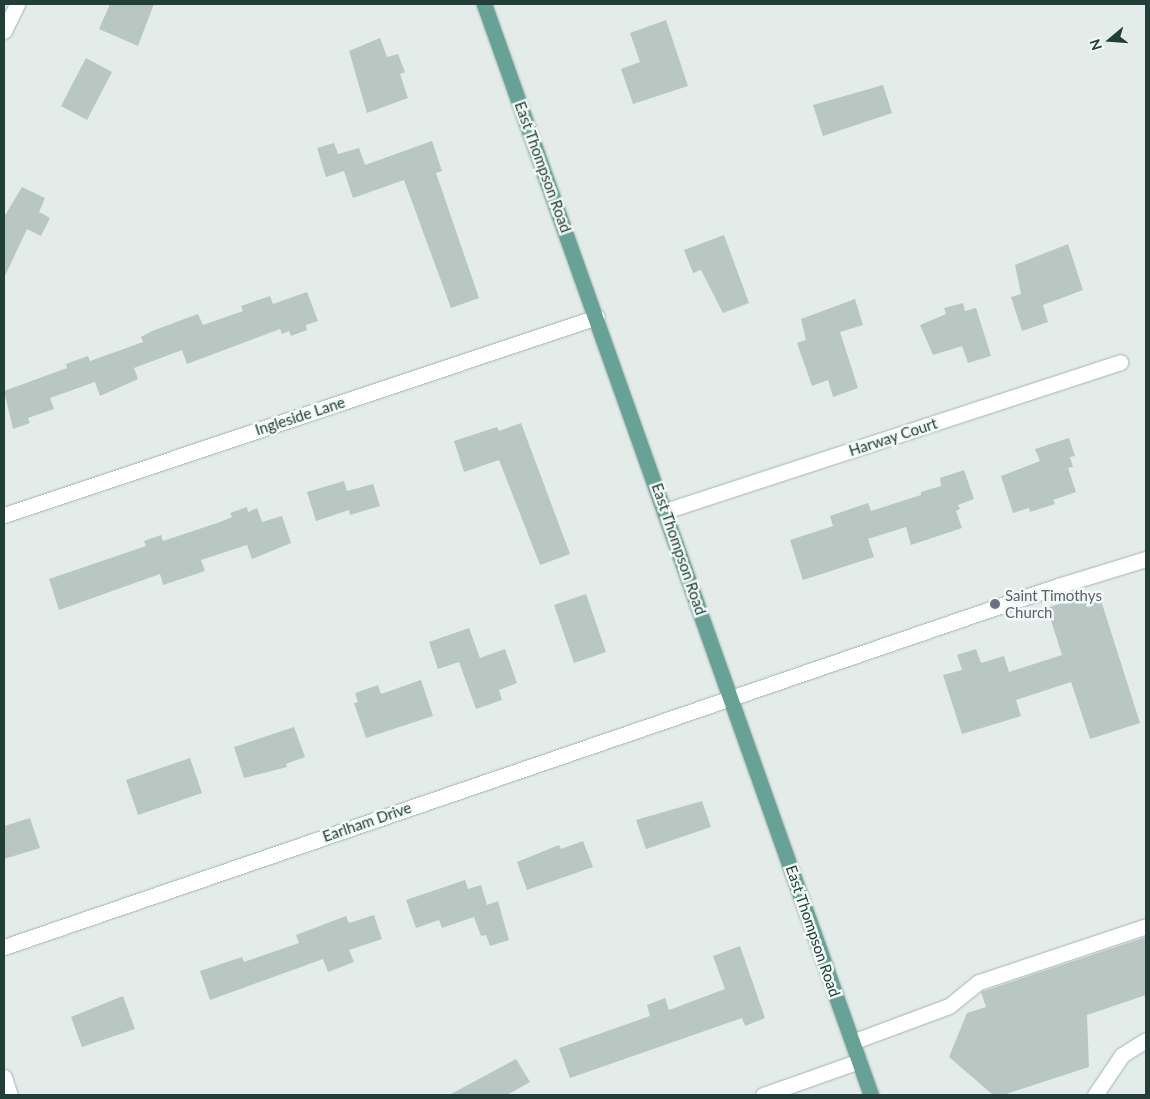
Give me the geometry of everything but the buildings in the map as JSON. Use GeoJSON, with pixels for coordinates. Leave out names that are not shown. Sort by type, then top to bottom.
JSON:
{"type":"FeatureCollection","features":[{"type":"Feature","properties":{"kind":"main road","name":"East Thompson Road"},"geometry":{"type":"LineString","coordinates":[[484,4],[597,317],[871,1095]]}},
{"type":"Feature","properties":{"kind":"street"},"geometry":{"type":"LineString","coordinates":[[4,31],[17,4]]}},
{"type":"Feature","properties":{"kind":"street","name":"Ingleside Lane"},"geometry":{"type":"LineString","coordinates":[[4,514],[597,317]]}},
{"type":"Feature","properties":{"kind":"street","name":"Harway Court"},"geometry":{"type":"LineString","coordinates":[[665,511],[1120,362]]}},
{"type":"Feature","properties":{"kind":"street","name":"Earlham Drive"},"geometry":{"type":"LineString","coordinates":[[4,947],[1058,586],[1146,560]]}},
{"type":"Feature","properties":{"kind":"street"},"geometry":{"type":"LineString","coordinates":[[852,1042],[950,1006],[979,982],[1146,926]]}},
{"type":"Feature","properties":{"kind":"street"},"geometry":{"type":"LineString","coordinates":[[1095,1095],[1122,1055],[1146,1040]]}},
{"type":"Feature","properties":{"kind":"street"},"geometry":{"type":"LineString","coordinates":[[763,1095],[858,1061]]}},
{"type":"Feature","properties":{"kind":"street"},"geometry":{"type":"LineString","coordinates":[[4,1077],[10,1095]]}},
{"type":"Feature","properties":{"kind":"place","name":"Saint Timothys Church"},"geometry":{"type":"Point","coordinates":[995,604]}}]}
